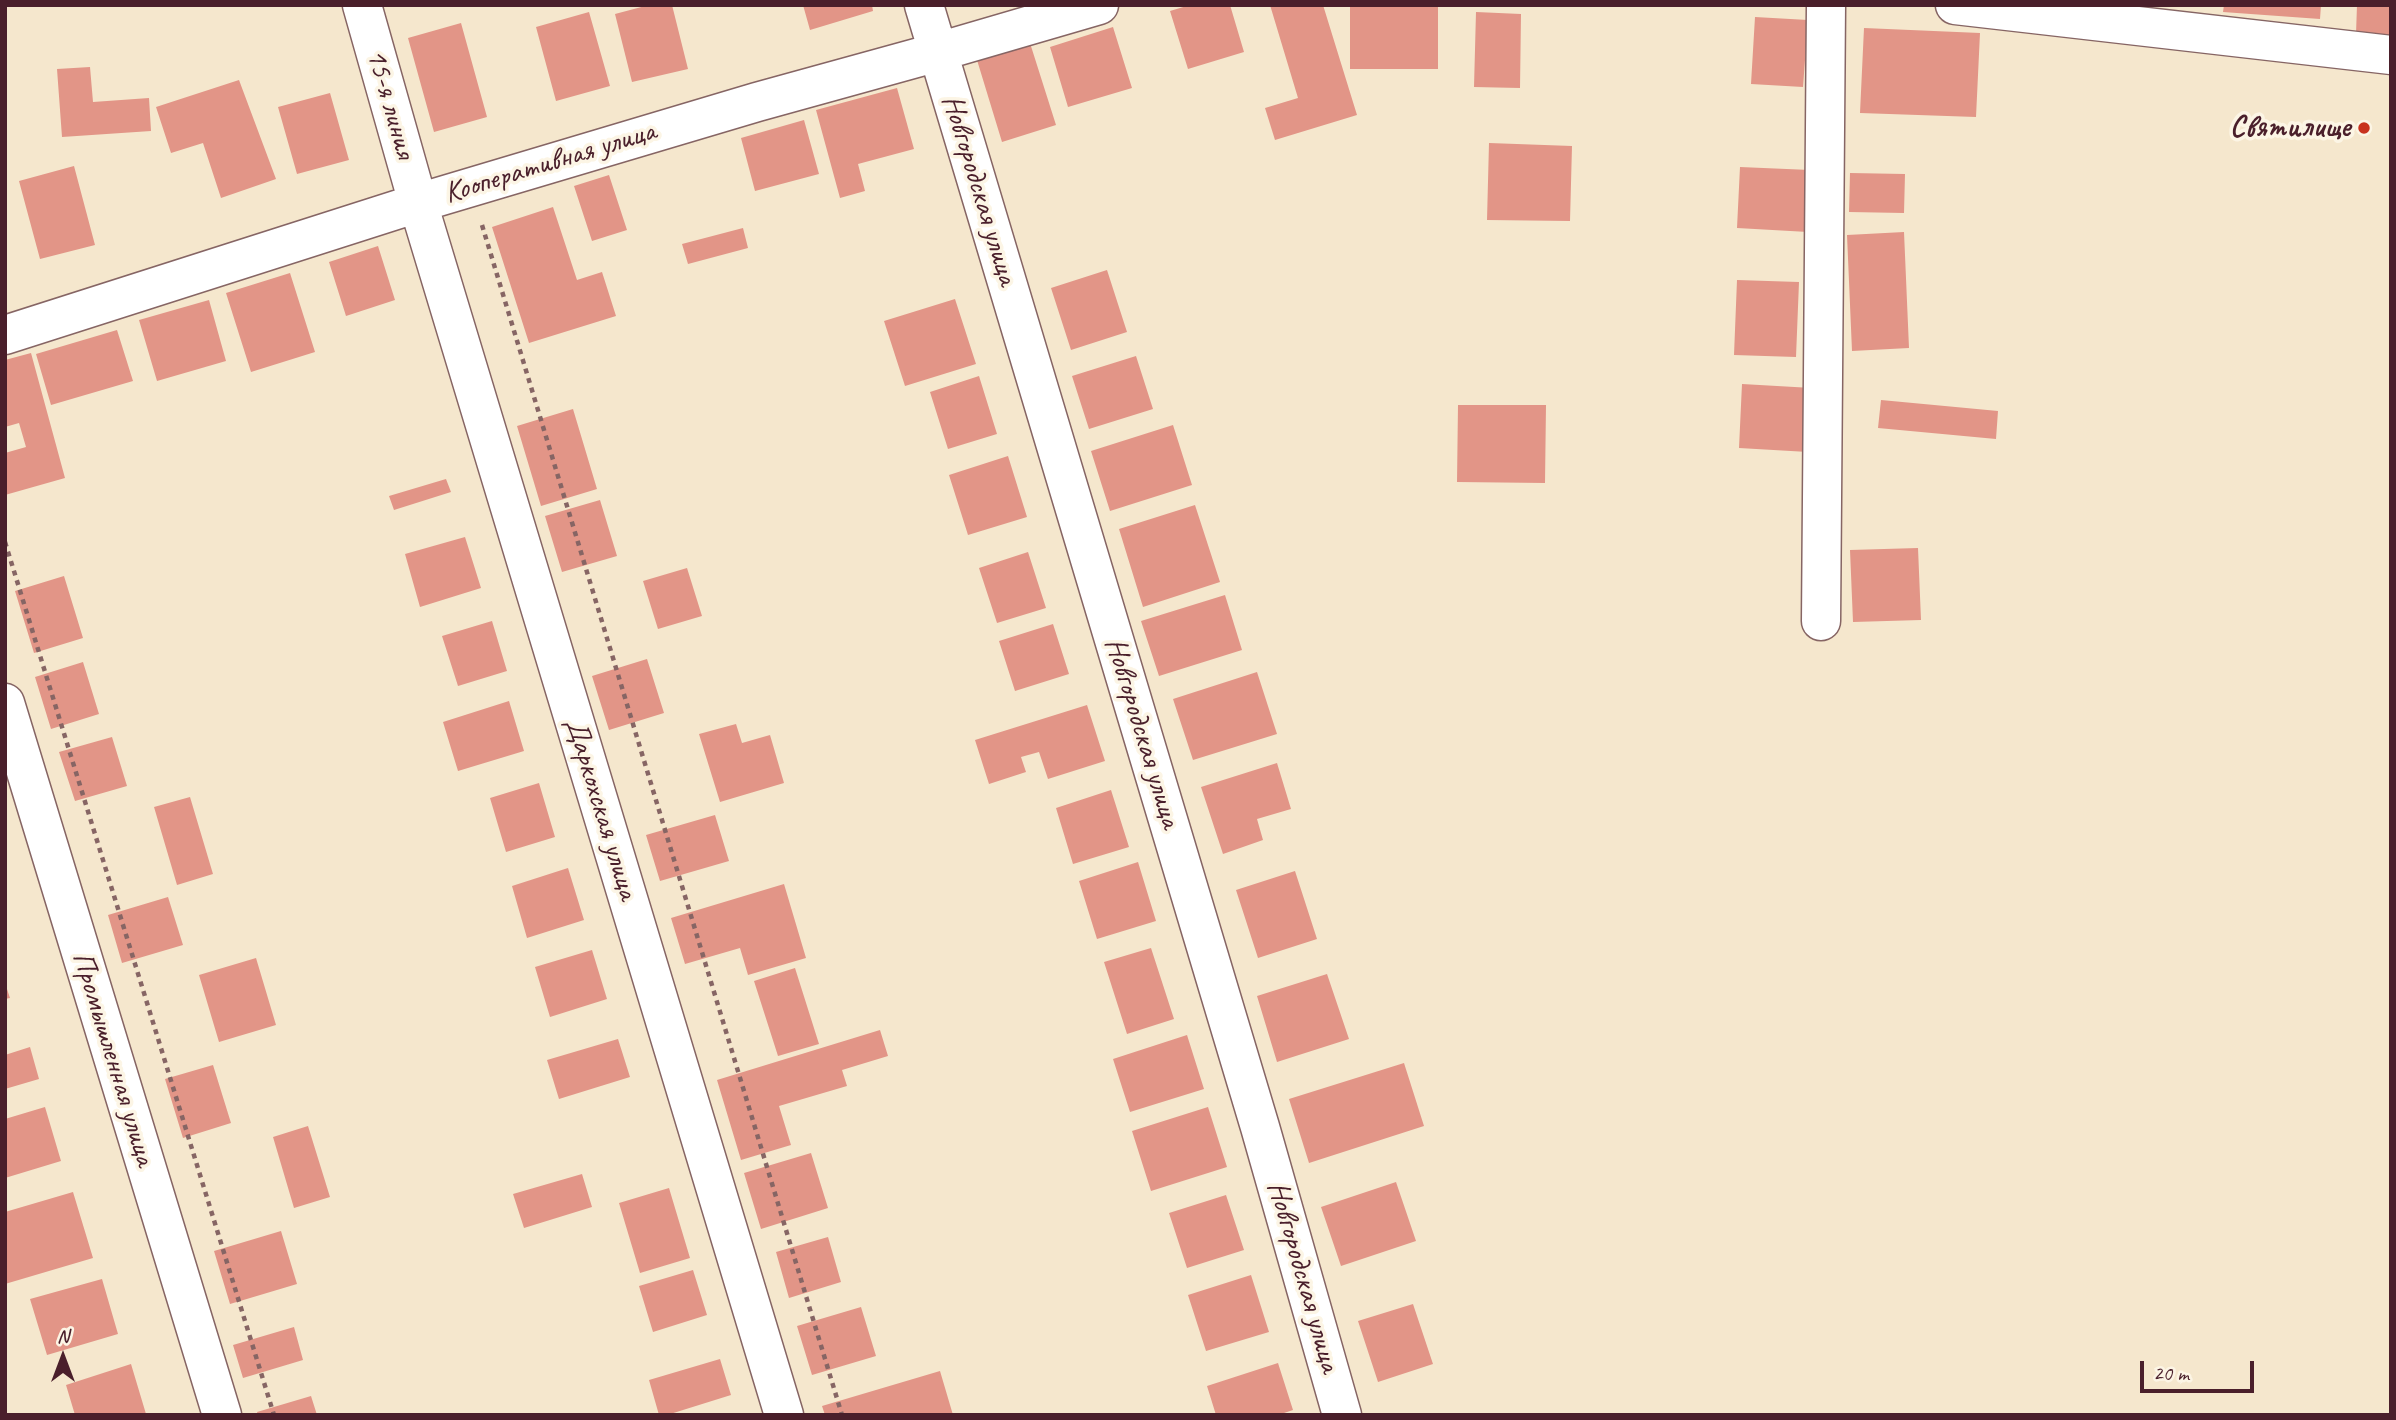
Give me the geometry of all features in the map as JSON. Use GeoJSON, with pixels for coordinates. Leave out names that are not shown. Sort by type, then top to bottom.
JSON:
{"type":"FeatureCollection","features":[{"type":"Feature","properties":{"kind":"street","name":"15-я линия"},"geometry":{"type":"LineString","coordinates":[[362,5],[418,203]]}},
{"type":"Feature","properties":{"kind":"street","name":"Новгородская улица"},"geometry":{"type":"LineString","coordinates":[[924,5],[1260,1127],[1342,1415]]}},
{"type":"Feature","properties":{"kind":"street","name":"Кооперативная улица"},"geometry":{"type":"LineString","coordinates":[[5,335],[418,203],[757,102],[1099,5]]}},
{"type":"Feature","properties":{"kind":"street"},"geometry":{"type":"LineString","coordinates":[[1821,621],[1826,5]]}},
{"type":"Feature","properties":{"kind":"street"},"geometry":{"type":"LineString","coordinates":[[1955,5],[2391,55]]}},
{"type":"Feature","properties":{"kind":"street","name":"Даркохская улица"},"geometry":{"type":"LineString","coordinates":[[418,203],[784,1415]]}},
{"type":"Feature","properties":{"kind":"street","name":"Промышленная улица"},"geometry":{"type":"LineString","coordinates":[[5,703],[222,1415]]}},
{"type":"Feature","properties":{"kind":"path"},"geometry":{"type":"LineString","coordinates":[[480,218],[842,1415]]}},
{"type":"Feature","properties":{"kind":"path"},"geometry":{"type":"LineString","coordinates":[[5,542],[274,1415]]}},
{"type":"Feature","properties":{"kind":"building"},"geometry":{"type":"Polygon","coordinates":[[[649,5],[672,5],[688,69],[632,82],[615,14],[649,5]]]}},
{"type":"Feature","properties":{"kind":"building"},"geometry":{"type":"Polygon","coordinates":[[[803,5],[872,5],[873,11],[810,30],[803,5]]]}},
{"type":"Feature","properties":{"kind":"building"},"geometry":{"type":"Polygon","coordinates":[[[1190,5],[1230,5],[1244,52],[1188,69],[1170,11],[1190,5]]]}},
{"type":"Feature","properties":{"kind":"building"},"geometry":{"type":"Polygon","coordinates":[[[1270,5],[1323,5],[1357,115],[1275,140],[1265,108],[1298,98],[1270,5]]]}},
{"type":"Feature","properties":{"kind":"building"},"geometry":{"type":"Polygon","coordinates":[[[1350,5],[1438,5],[1438,69],[1350,69],[1350,5]]]}},
{"type":"Feature","properties":{"kind":"building"},"geometry":{"type":"Polygon","coordinates":[[[2224,5],[2321,5],[2320,19],[2223,12],[2224,5]]]}},
{"type":"Feature","properties":{"kind":"building"},"geometry":{"type":"Polygon","coordinates":[[[2357,5],[2391,5],[2391,37],[2356,34],[2357,5]]]}},
{"type":"Feature","properties":{"kind":"building"},"geometry":{"type":"Polygon","coordinates":[[[589,12],[610,86],[556,101],[536,27],[589,12]]]}},
{"type":"Feature","properties":{"kind":"building"},"geometry":{"type":"Polygon","coordinates":[[[1476,12],[1521,14],[1520,88],[1474,87],[1476,12]]]}},
{"type":"Feature","properties":{"kind":"building"},"geometry":{"type":"Polygon","coordinates":[[[1755,17],[1808,20],[1803,87],[1751,84],[1755,17]]]}},
{"type":"Feature","properties":{"kind":"building"},"geometry":{"type":"Polygon","coordinates":[[[461,23],[487,117],[434,132],[408,38],[461,23]]]}},
{"type":"Feature","properties":{"kind":"building"},"geometry":{"type":"Polygon","coordinates":[[[1113,27],[1132,88],[1068,107],[1050,47],[1113,27]]]}},
{"type":"Feature","properties":{"kind":"building"},"geometry":{"type":"Polygon","coordinates":[[[1864,28],[1980,33],[1976,117],[1860,113],[1864,28]]]}},
{"type":"Feature","properties":{"kind":"building"},"geometry":{"type":"Polygon","coordinates":[[[1030,43],[1056,125],[1002,142],[977,60],[1030,43]]]}},
{"type":"Feature","properties":{"kind":"building"},"geometry":{"type":"Polygon","coordinates":[[[90,67],[93,102],[149,98],[151,131],[62,137],[57,69],[90,67]]]}},
{"type":"Feature","properties":{"kind":"building"},"geometry":{"type":"Polygon","coordinates":[[[239,80],[276,179],[221,198],[203,143],[171,153],[156,107],[239,80]]]}},
{"type":"Feature","properties":{"kind":"building"},"geometry":{"type":"Polygon","coordinates":[[[897,88],[914,149],[858,164],[865,191],[840,198],[816,110],[897,88]]]}},
{"type":"Feature","properties":{"kind":"building"},"geometry":{"type":"Polygon","coordinates":[[[330,93],[349,160],[297,174],[278,107],[330,93]]]}},
{"type":"Feature","properties":{"kind":"building"},"geometry":{"type":"Polygon","coordinates":[[[804,120],[819,174],[755,191],[741,138],[804,120]]]}},
{"type":"Feature","properties":{"kind":"building"},"geometry":{"type":"Polygon","coordinates":[[[1489,143],[1572,146],[1570,221],[1487,220],[1489,143]]]}},
{"type":"Feature","properties":{"kind":"building"},"geometry":{"type":"Polygon","coordinates":[[[74,166],[95,245],[40,259],[19,181],[74,166]]]}},
{"type":"Feature","properties":{"kind":"building"},"geometry":{"type":"Polygon","coordinates":[[[1740,167],[1810,170],[1808,232],[1737,228],[1740,167]]]}},
{"type":"Feature","properties":{"kind":"building"},"geometry":{"type":"Polygon","coordinates":[[[1850,173],[1905,174],[1904,213],[1849,212],[1850,173]]]}},
{"type":"Feature","properties":{"kind":"building"},"geometry":{"type":"Polygon","coordinates":[[[609,175],[627,230],[592,241],[574,186],[609,175]]]}},
{"type":"Feature","properties":{"kind":"building"},"geometry":{"type":"Polygon","coordinates":[[[553,207],[577,280],[602,272],[616,316],[529,343],[492,227],[553,207]]]}},
{"type":"Feature","properties":{"kind":"building"},"geometry":{"type":"Polygon","coordinates":[[[743,228],[748,248],[688,264],[682,244],[743,228]]]}},
{"type":"Feature","properties":{"kind":"building"},"geometry":{"type":"Polygon","coordinates":[[[1904,232],[1909,348],[1852,351],[1847,235],[1904,232]]]}},
{"type":"Feature","properties":{"kind":"building"},"geometry":{"type":"Polygon","coordinates":[[[378,246],[395,300],[346,316],[329,262],[378,246]]]}},
{"type":"Feature","properties":{"kind":"building"},"geometry":{"type":"Polygon","coordinates":[[[1107,270],[1127,332],[1071,350],[1051,288],[1107,270]]]}},
{"type":"Feature","properties":{"kind":"building"},"geometry":{"type":"Polygon","coordinates":[[[290,273],[315,352],[251,372],[226,293],[290,273]]]}},
{"type":"Feature","properties":{"kind":"building"},"geometry":{"type":"Polygon","coordinates":[[[1737,280],[1799,282],[1796,357],[1734,355],[1737,280]]]}},
{"type":"Feature","properties":{"kind":"building"},"geometry":{"type":"Polygon","coordinates":[[[955,299],[976,364],[905,386],[884,321],[955,299]]]}},
{"type":"Feature","properties":{"kind":"building"},"geometry":{"type":"Polygon","coordinates":[[[209,300],[226,361],[157,381],[139,320],[209,300]]]}},
{"type":"Feature","properties":{"kind":"building"},"geometry":{"type":"Polygon","coordinates":[[[117,330],[133,381],[51,405],[36,354],[117,330]]]}},
{"type":"Feature","properties":{"kind":"building"},"geometry":{"type":"Polygon","coordinates":[[[31,353],[65,478],[5,495],[5,453],[26,447],[19,423],[5,427],[5,360],[31,353]]]}},
{"type":"Feature","properties":{"kind":"building"},"geometry":{"type":"Polygon","coordinates":[[[1136,356],[1153,409],[1089,429],[1072,376],[1136,356]]]}},
{"type":"Feature","properties":{"kind":"building"},"geometry":{"type":"Polygon","coordinates":[[[979,376],[997,434],[948,449],[930,392],[979,376]]]}},
{"type":"Feature","properties":{"kind":"building"},"geometry":{"type":"Polygon","coordinates":[[[1742,384],[1812,388],[1808,452],[1739,448],[1742,384]]]}},
{"type":"Feature","properties":{"kind":"building"},"geometry":{"type":"Polygon","coordinates":[[[1881,400],[1998,411],[1996,439],[1878,428],[1881,400]]]}},
{"type":"Feature","properties":{"kind":"building"},"geometry":{"type":"Polygon","coordinates":[[[1458,405],[1546,405],[1545,483],[1457,482],[1458,405]]]}},
{"type":"Feature","properties":{"kind":"building"},"geometry":{"type":"Polygon","coordinates":[[[573,409],[597,489],[541,506],[517,426],[573,409]]]}},
{"type":"Feature","properties":{"kind":"building"},"geometry":{"type":"Polygon","coordinates":[[[1173,425],[1192,485],[1110,511],[1091,451],[1173,425]]]}},
{"type":"Feature","properties":{"kind":"building"},"geometry":{"type":"Polygon","coordinates":[[[1008,456],[1027,517],[968,535],[949,475],[1008,456]]]}},
{"type":"Feature","properties":{"kind":"building"},"geometry":{"type":"Polygon","coordinates":[[[446,479],[451,492],[394,510],[389,496],[446,479]]]}},
{"type":"Feature","properties":{"kind":"building"},"geometry":{"type":"Polygon","coordinates":[[[600,500],[617,556],[562,572],[545,516],[600,500]]]}},
{"type":"Feature","properties":{"kind":"building"},"geometry":{"type":"Polygon","coordinates":[[[1195,505],[1220,582],[1143,607],[1119,529],[1195,505]]]}},
{"type":"Feature","properties":{"kind":"building"},"geometry":{"type":"Polygon","coordinates":[[[465,537],[481,588],[420,607],[405,554],[465,537]]]}},
{"type":"Feature","properties":{"kind":"building"},"geometry":{"type":"Polygon","coordinates":[[[1918,548],[1921,620],[1853,622],[1850,550],[1918,548]]]}},
{"type":"Feature","properties":{"kind":"building"},"geometry":{"type":"Polygon","coordinates":[[[1028,552],[1046,608],[997,623],[979,568],[1028,552]]]}},
{"type":"Feature","properties":{"kind":"building"},"geometry":{"type":"Polygon","coordinates":[[[687,568],[702,616],[658,629],[643,581],[687,568]]]}},
{"type":"Feature","properties":{"kind":"building"},"geometry":{"type":"Polygon","coordinates":[[[64,576],[83,638],[34,653],[15,591],[64,576]]]}},
{"type":"Feature","properties":{"kind":"building"},"geometry":{"type":"Polygon","coordinates":[[[1225,595],[1242,650],[1159,676],[1141,621],[1225,595]]]}},
{"type":"Feature","properties":{"kind":"building"},"geometry":{"type":"Polygon","coordinates":[[[492,621],[507,671],[458,686],[442,636],[492,621]]]}},
{"type":"Feature","properties":{"kind":"building"},"geometry":{"type":"Polygon","coordinates":[[[1053,624],[1069,674],[1015,691],[999,641],[1053,624]]]}},
{"type":"Feature","properties":{"kind":"building"},"geometry":{"type":"Polygon","coordinates":[[[647,659],[664,713],[609,730],[592,676],[647,659]]]}},
{"type":"Feature","properties":{"kind":"building"},"geometry":{"type":"Polygon","coordinates":[[[83,662],[99,714],[51,729],[35,677],[83,662]]]}},
{"type":"Feature","properties":{"kind":"building"},"geometry":{"type":"Polygon","coordinates":[[[1257,672],[1277,734],[1193,760],[1173,699],[1257,672]]]}},
{"type":"Feature","properties":{"kind":"building"},"geometry":{"type":"Polygon","coordinates":[[[509,701],[524,751],[458,771],[443,722],[509,701]]]}},
{"type":"Feature","properties":{"kind":"building"},"geometry":{"type":"Polygon","coordinates":[[[1087,705],[1105,761],[1048,779],[1039,752],[1021,757],[1026,772],[989,784],[975,740],[1087,705]]]}},
{"type":"Feature","properties":{"kind":"building"},"geometry":{"type":"Polygon","coordinates":[[[736,724],[742,743],[770,735],[784,783],[720,802],[699,734],[736,724]]]}},
{"type":"Feature","properties":{"kind":"building"},"geometry":{"type":"Polygon","coordinates":[[[112,737],[127,786],[75,801],[59,752],[112,737]]]}},
{"type":"Feature","properties":{"kind":"building"},"geometry":{"type":"Polygon","coordinates":[[[1277,763],[1291,809],[1257,819],[1263,840],[1223,854],[1201,787],[1277,763]]]}},
{"type":"Feature","properties":{"kind":"building"},"geometry":{"type":"Polygon","coordinates":[[[539,783],[555,837],[506,852],[490,798],[539,783]]]}},
{"type":"Feature","properties":{"kind":"building"},"geometry":{"type":"Polygon","coordinates":[[[1111,790],[1129,847],[1073,864],[1056,808],[1111,790]]]}},
{"type":"Feature","properties":{"kind":"building"},"geometry":{"type":"Polygon","coordinates":[[[190,797],[213,874],[177,885],[154,807],[190,797]]]}},
{"type":"Feature","properties":{"kind":"building"},"geometry":{"type":"Polygon","coordinates":[[[715,815],[729,861],[660,881],[646,835],[715,815]]]}},
{"type":"Feature","properties":{"kind":"building"},"geometry":{"type":"Polygon","coordinates":[[[1138,862],[1156,921],[1097,939],[1079,881],[1138,862]]]}},
{"type":"Feature","properties":{"kind":"building"},"geometry":{"type":"Polygon","coordinates":[[[568,868],[584,920],[527,938],[512,886],[568,868]]]}},
{"type":"Feature","properties":{"kind":"building"},"geometry":{"type":"Polygon","coordinates":[[[1295,871],[1317,939],[1258,958],[1236,890],[1295,871]]]}},
{"type":"Feature","properties":{"kind":"building"},"geometry":{"type":"Polygon","coordinates":[[[784,884],[806,958],[748,975],[740,948],[685,964],[671,918],[784,884]]]}},
{"type":"Feature","properties":{"kind":"building"},"geometry":{"type":"Polygon","coordinates":[[[168,897],[183,945],[122,963],[108,915],[168,897]]]}},
{"type":"Feature","properties":{"kind":"building"},"geometry":{"type":"Polygon","coordinates":[[[1151,948],[1174,1019],[1127,1034],[1104,962],[1151,948]]]}},
{"type":"Feature","properties":{"kind":"building"},"geometry":{"type":"Polygon","coordinates":[[[592,950],[607,999],[550,1017],[535,967],[592,950]]]}},
{"type":"Feature","properties":{"kind":"building"},"geometry":{"type":"Polygon","coordinates":[[[256,958],[276,1025],[219,1042],[199,975],[256,958]]]}},
{"type":"Feature","properties":{"kind":"building"},"geometry":{"type":"Polygon","coordinates":[[[795,968],[819,1044],[778,1056],[754,981],[795,968]]]}},
{"type":"Feature","properties":{"kind":"building"},"geometry":{"type":"Polygon","coordinates":[[[1327,974],[1349,1039],[1277,1062],[1257,996],[1327,974]]]}},
{"type":"Feature","properties":{"kind":"building"},"geometry":{"type":"Polygon","coordinates":[[[5,983],[10,998],[5,999],[5,983]]]}},
{"type":"Feature","properties":{"kind":"building"},"geometry":{"type":"Polygon","coordinates":[[[880,1030],[888,1056],[842,1070],[847,1086],[779,1106],[791,1145],[741,1160],[717,1080],[880,1030]]]}},
{"type":"Feature","properties":{"kind":"building"},"geometry":{"type":"Polygon","coordinates":[[[1187,1035],[1204,1089],[1130,1112],[1113,1059],[1187,1035]]]}},
{"type":"Feature","properties":{"kind":"building"},"geometry":{"type":"Polygon","coordinates":[[[618,1039],[630,1077],[559,1099],[547,1060],[618,1039]]]}},
{"type":"Feature","properties":{"kind":"building"},"geometry":{"type":"Polygon","coordinates":[[[30,1047],[39,1079],[5,1089],[5,1055],[30,1047]]]}},
{"type":"Feature","properties":{"kind":"building"},"geometry":{"type":"Polygon","coordinates":[[[1404,1063],[1424,1126],[1309,1163],[1289,1099],[1404,1063]]]}},
{"type":"Feature","properties":{"kind":"building"},"geometry":{"type":"Polygon","coordinates":[[[213,1065],[231,1123],[183,1138],[165,1079],[213,1065]]]}},
{"type":"Feature","properties":{"kind":"building"},"geometry":{"type":"Polygon","coordinates":[[[45,1107],[61,1161],[5,1178],[5,1119],[45,1107]]]}},
{"type":"Feature","properties":{"kind":"building"},"geometry":{"type":"Polygon","coordinates":[[[1208,1107],[1227,1167],[1151,1191],[1132,1131],[1208,1107]]]}},
{"type":"Feature","properties":{"kind":"building"},"geometry":{"type":"Polygon","coordinates":[[[308,1126],[330,1197],[294,1208],[273,1137],[308,1126]]]}},
{"type":"Feature","properties":{"kind":"building"},"geometry":{"type":"Polygon","coordinates":[[[811,1153],[828,1208],[761,1229],[744,1173],[811,1153]]]}},
{"type":"Feature","properties":{"kind":"building"},"geometry":{"type":"Polygon","coordinates":[[[582,1174],[592,1207],[524,1228],[513,1194],[582,1174]]]}},
{"type":"Feature","properties":{"kind":"building"},"geometry":{"type":"Polygon","coordinates":[[[1396,1182],[1416,1241],[1341,1266],[1321,1207],[1396,1182]]]}},
{"type":"Feature","properties":{"kind":"building"},"geometry":{"type":"Polygon","coordinates":[[[669,1188],[690,1258],[640,1273],[619,1203],[669,1188]]]}},
{"type":"Feature","properties":{"kind":"building"},"geometry":{"type":"Polygon","coordinates":[[[73,1192],[93,1258],[5,1284],[5,1212],[73,1192]]]}},
{"type":"Feature","properties":{"kind":"building"},"geometry":{"type":"Polygon","coordinates":[[[1226,1195],[1244,1250],[1187,1268],[1169,1213],[1226,1195]]]}},
{"type":"Feature","properties":{"kind":"building"},"geometry":{"type":"Polygon","coordinates":[[[281,1231],[297,1284],[230,1304],[214,1251],[281,1231]]]}},
{"type":"Feature","properties":{"kind":"building"},"geometry":{"type":"Polygon","coordinates":[[[828,1237],[841,1282],[789,1298],[776,1252],[828,1237]]]}},
{"type":"Feature","properties":{"kind":"building"},"geometry":{"type":"Polygon","coordinates":[[[693,1270],[707,1315],[653,1332],[639,1286],[693,1270]]]}},
{"type":"Feature","properties":{"kind":"building"},"geometry":{"type":"Polygon","coordinates":[[[1251,1275],[1269,1332],[1206,1351],[1188,1295],[1251,1275]]]}},
{"type":"Feature","properties":{"kind":"building"},"geometry":{"type":"Polygon","coordinates":[[[102,1279],[118,1334],[47,1355],[30,1299],[102,1279]]]}},
{"type":"Feature","properties":{"kind":"building"},"geometry":{"type":"Polygon","coordinates":[[[1413,1304],[1433,1364],[1378,1382],[1358,1321],[1413,1304]]]}},
{"type":"Feature","properties":{"kind":"building"},"geometry":{"type":"Polygon","coordinates":[[[861,1307],[876,1356],[812,1375],[797,1326],[861,1307]]]}},
{"type":"Feature","properties":{"kind":"building"},"geometry":{"type":"Polygon","coordinates":[[[294,1327],[303,1360],[243,1378],[233,1345],[294,1327]]]}},
{"type":"Feature","properties":{"kind":"building"},"geometry":{"type":"Polygon","coordinates":[[[720,1359],[731,1395],[667,1415],[659,1415],[649,1380],[720,1359]]]}},
{"type":"Feature","properties":{"kind":"building"},"geometry":{"type":"Polygon","coordinates":[[[1278,1363],[1293,1410],[1278,1415],[1216,1415],[1207,1386],[1278,1363]]]}},
{"type":"Feature","properties":{"kind":"building"},"geometry":{"type":"Polygon","coordinates":[[[131,1364],[146,1414],[75,1415],[66,1385],[131,1364]]]}},
{"type":"Feature","properties":{"kind":"building"},"geometry":{"type":"Polygon","coordinates":[[[940,1371],[953,1415],[825,1415],[822,1406],[940,1371]]]}},
{"type":"Feature","properties":{"kind":"building"},"geometry":{"type":"Polygon","coordinates":[[[311,1396],[317,1415],[258,1415],[257,1412],[311,1396]]]}},
{"type":"Feature","properties":{"kind":"place","name":"Святилище"},"geometry":{"type":"Point","coordinates":[2364,128]}}]}
